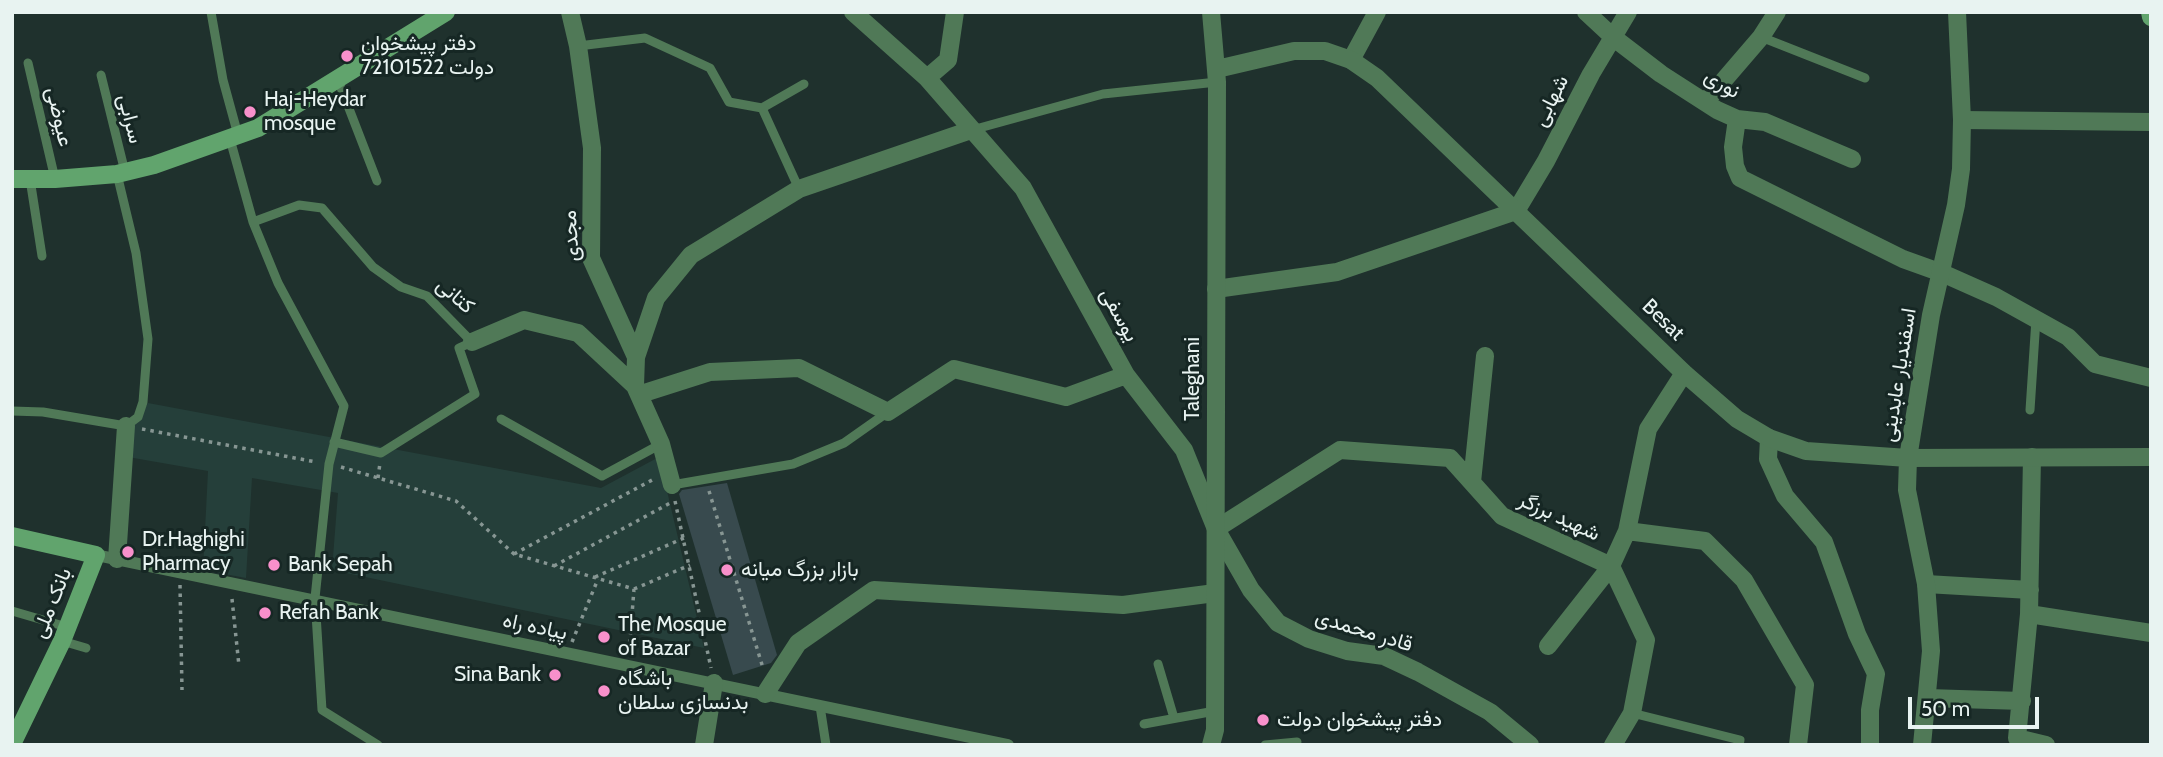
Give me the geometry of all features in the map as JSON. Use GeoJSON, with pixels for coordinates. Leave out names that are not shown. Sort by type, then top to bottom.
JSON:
{"type":"FeatureCollection","features":[{"type":"Feature","properties":{"kind":"main road"},"geometry":{"type":"LineString","coordinates":[[21,180],[55,180],[121,173],[154,165],[258,128],[446,12]]}},
{"type":"Feature","properties":{"kind":"main road"},"geometry":{"type":"LineString","coordinates":[[12,537],[96,555]]}},
{"type":"Feature","properties":{"kind":"main road","name":"بانک ملی"},"geometry":{"type":"LineString","coordinates":[[15,744],[96,555]]}},
{"type":"Feature","properties":{"kind":"street","name":"مجدی"},"geometry":{"type":"LineString","coordinates":[[570,12],[578,46],[592,148],[591,258],[636,357],[638,390],[661,444],[670,478]]}},
{"type":"Feature","properties":{"kind":"street","name":"یوسفی"},"geometry":{"type":"LineString","coordinates":[[853,12],[927,78],[1023,188],[1126,375],[1184,450],[1216,529]]}},
{"type":"Feature","properties":{"kind":"street","name":"Taleghani"},"geometry":{"type":"LineString","coordinates":[[1211,12],[1217,75],[1215,730],[1211,745]]}},
{"type":"Feature","properties":{"kind":"street"},"geometry":{"type":"LineString","coordinates":[[1351,60],[1377,12]]}},
{"type":"Feature","properties":{"kind":"street","name":"نوری"},"geometry":{"type":"LineString","coordinates":[[1586,12],[1614,38],[1661,74],[1706,102],[1737,119],[1765,122],[1852,159]]}},
{"type":"Feature","properties":{"kind":"street","name":"شهابی"},"geometry":{"type":"LineString","coordinates":[[1516,211],[1546,161],[1591,74],[1629,12]]}},
{"type":"Feature","properties":{"kind":"street"},"geometry":{"type":"LineString","coordinates":[[1706,102],[1761,37],[1777,12]]}},
{"type":"Feature","properties":{"kind":"street","name":"اسفندیار عابدینی"},"geometry":{"type":"LineString","coordinates":[[1922,745],[1931,651],[1926,584],[1907,490],[1908,458],[1931,315],[1959,181],[1962,120],[1957,12]]}},
{"type":"Feature","properties":{"kind":"street"},"geometry":{"type":"LineString","coordinates":[[927,78],[948,60],[951,14]]}},
{"type":"Feature","properties":{"kind":"street","name":"Besat"},"geometry":{"type":"LineString","coordinates":[[1217,75],[1294,51],[1325,51],[1351,60],[1377,78],[1684,373],[1737,419],[1769,439],[1806,451],[1908,458],[2151,457]]}},
{"type":"Feature","properties":{"kind":"street"},"geometry":{"type":"LineString","coordinates":[[1737,119],[1733,148],[1734,166],[1740,178],[1903,259],[1996,297],[2068,337],[2095,364],[2151,378]]}},
{"type":"Feature","properties":{"kind":"street"},"geometry":{"type":"LineString","coordinates":[[1962,120],[2151,122]]}},
{"type":"Feature","properties":{"kind":"street"},"geometry":{"type":"LineString","coordinates":[[636,357],[656,298],[691,255],[800,189],[971,131]]}},
{"type":"Feature","properties":{"kind":"street"},"geometry":{"type":"LineString","coordinates":[[1216,289],[1337,272],[1516,211]]}},
{"type":"Feature","properties":{"kind":"street","name":"کتانی"},"geometry":{"type":"LineString","coordinates":[[472,342],[524,320],[578,333],[638,390]]}},
{"type":"Feature","properties":{"kind":"street"},"geometry":{"type":"LineString","coordinates":[[1472,482],[1485,356]]}},
{"type":"Feature","properties":{"kind":"street"},"geometry":{"type":"LineString","coordinates":[[638,390],[710,372],[799,368],[888,412],[954,369],[1066,397],[1126,375]]}},
{"type":"Feature","properties":{"kind":"street"},"geometry":{"type":"LineString","coordinates":[[1548,646],[1611,566],[1626,531],[1648,429],[1684,373]]}},
{"type":"Feature","properties":{"kind":"street"},"geometry":{"type":"LineString","coordinates":[[117,559],[126,426]]}},
{"type":"Feature","properties":{"kind":"street"},"geometry":{"type":"LineString","coordinates":[[1769,439],[1768,459],[1785,496],[1824,542],[1857,634],[1876,674],[1870,710],[1870,745]]}},
{"type":"Feature","properties":{"kind":"street","name":"شهید برزگر"},"geometry":{"type":"LineString","coordinates":[[1216,529],[1340,450],[1450,458],[1502,516],[1611,566],[1646,640],[1632,713],[1613,745]]}},
{"type":"Feature","properties":{"kind":"street"},"geometry":{"type":"LineString","coordinates":[[2032,457],[2029,614],[2022,701],[2013,741],[2046,745]]}},
{"type":"Feature","properties":{"kind":"street","name":"قادر محمدی"},"geometry":{"type":"LineString","coordinates":[[1216,529],[1251,590],[1278,623],[1309,639],[1347,651],[1384,656],[1418,672],[1490,712],[1530,745]]}},
{"type":"Feature","properties":{"kind":"street"},"geometry":{"type":"LineString","coordinates":[[1626,531],[1705,541],[1744,580],[1805,685],[1798,745]]}},
{"type":"Feature","properties":{"kind":"street","name":"پیاده راه"},"geometry":{"type":"LineString","coordinates":[[96,555],[1008,745]]}},
{"type":"Feature","properties":{"kind":"street"},"geometry":{"type":"LineString","coordinates":[[1926,584],[2030,590]]}},
{"type":"Feature","properties":{"kind":"street"},"geometry":{"type":"LineString","coordinates":[[765,694],[798,643],[874,590],[1123,605],[1215,593]]}},
{"type":"Feature","properties":{"kind":"street"},"geometry":{"type":"LineString","coordinates":[[2029,614],[2151,633]]}},
{"type":"Feature","properties":{"kind":"street"},"geometry":{"type":"LineString","coordinates":[[704,745],[714,683]]}},
{"type":"Feature","properties":{"kind":"street"},"geometry":{"type":"LineString","coordinates":[[1928,698],[2022,701]]}},
{"type":"Feature","properties":{"kind":"lane"},"geometry":{"type":"LineString","coordinates":[[211,12],[253,222],[278,283],[344,406],[328,464],[315,601],[322,710],[377,745]]}},
{"type":"Feature","properties":{"kind":"lane"},"geometry":{"type":"LineString","coordinates":[[1761,37],[1865,78]]}},
{"type":"Feature","properties":{"kind":"lane"},"geometry":{"type":"LineString","coordinates":[[578,46],[645,38],[710,68],[729,102],[762,108],[804,84]]}},
{"type":"Feature","properties":{"kind":"lane","name":"عیوضی"},"geometry":{"type":"LineString","coordinates":[[28,63],[55,180]]}},
{"type":"Feature","properties":{"kind":"lane","name":"سرابی"},"geometry":{"type":"LineString","coordinates":[[100,75],[136,253],[148,339],[143,402],[138,417],[126,426]]}},
{"type":"Feature","properties":{"kind":"lane"},"geometry":{"type":"LineString","coordinates":[[971,131],[1103,94],[1217,75]]}},
{"type":"Feature","properties":{"kind":"lane"},"geometry":{"type":"LineString","coordinates":[[338,80],[377,181]]}},
{"type":"Feature","properties":{"kind":"lane"},"geometry":{"type":"LineString","coordinates":[[762,108],[800,189]]}},
{"type":"Feature","properties":{"kind":"lane"},"geometry":{"type":"LineString","coordinates":[[21,180],[42,256]]}},
{"type":"Feature","properties":{"kind":"lane","name":"کتانی"},"geometry":{"type":"LineString","coordinates":[[253,222],[299,205],[322,208],[373,267],[401,287],[427,296],[472,342]]}},
{"type":"Feature","properties":{"kind":"lane"},"geometry":{"type":"LineString","coordinates":[[2030,410],[2036,319]]}},
{"type":"Feature","properties":{"kind":"lane"},"geometry":{"type":"LineString","coordinates":[[334,442],[381,453],[475,394],[458,348],[472,342]]}},
{"type":"Feature","properties":{"kind":"lane"},"geometry":{"type":"LineString","coordinates":[[12,411],[43,412],[126,426]]}},
{"type":"Feature","properties":{"kind":"lane"},"geometry":{"type":"LineString","coordinates":[[670,478],[705,480],[793,464],[844,443],[888,412]]}},
{"type":"Feature","properties":{"kind":"lane"},"geometry":{"type":"LineString","coordinates":[[501,419],[602,476],[661,444]]}},
{"type":"Feature","properties":{"kind":"lane"},"geometry":{"type":"LineString","coordinates":[[12,611],[64,634],[86,648]]}},
{"type":"Feature","properties":{"kind":"lane"},"geometry":{"type":"LineString","coordinates":[[1158,664],[1174,718]]}},
{"type":"Feature","properties":{"kind":"lane"},"geometry":{"type":"LineString","coordinates":[[820,706],[826,745]]}},
{"type":"Feature","properties":{"kind":"lane"},"geometry":{"type":"LineString","coordinates":[[1144,723],[1215,711]]}},
{"type":"Feature","properties":{"kind":"lane"},"geometry":{"type":"LineString","coordinates":[[1632,713],[1740,740],[1739,745]]}},
{"type":"Feature","properties":{"kind":"lane"},"geometry":{"type":"LineString","coordinates":[[1265,745],[1297,742]]}},
{"type":"Feature","properties":{"kind":"path"},"geometry":{"type":"LineString","coordinates":[[126,426],[328,464],[456,501],[514,554],[634,589],[690,565]]}},
{"type":"Feature","properties":{"kind":"path"},"geometry":{"type":"LineString","coordinates":[[514,554],[670,478]]}},
{"type":"Feature","properties":{"kind":"path"},"geometry":{"type":"LineString","coordinates":[[705,480],[765,674],[765,694]]}},
{"type":"Feature","properties":{"kind":"path"},"geometry":{"type":"LineString","coordinates":[[554,566],[675,500],[714,683]]}},
{"type":"Feature","properties":{"kind":"path"},"geometry":{"type":"LineString","coordinates":[[567,653],[596,578],[684,538]]}},
{"type":"Feature","properties":{"kind":"path"},"geometry":{"type":"LineString","coordinates":[[180,572],[182,691]]}},
{"type":"Feature","properties":{"kind":"path"},"geometry":{"type":"LineString","coordinates":[[231,583],[239,666]]}},
{"type":"Feature","properties":{"kind":"path"},"geometry":{"type":"LineString","coordinates":[[628,666],[634,589]]}},
{"type":"Feature","properties":{"kind":"shaded area","name":"بازار بزرگ میانه"},"geometry":{"type":"Polygon","coordinates":[[[148,403],[601,488],[659,457],[704,648],[332,570],[338,493],[252,478],[246,578],[203,570],[208,471],[128,457],[129,432],[148,403]]]}},
{"type":"Feature","properties":{"kind":"building","name":"بازار بزرگ میانه"},"geometry":{"type":"Polygon","coordinates":[[[727,483],[777,655],[771,663],[733,675],[679,494],[682,490],[727,483]]]}},
{"type":"Feature","properties":{"kind":"place","name":"دفتر پیشخوان دولت 72101522"},"geometry":{"type":"Point","coordinates":[347,56]}},
{"type":"Feature","properties":{"kind":"place","name":"Haj-Heydar mosque"},"geometry":{"type":"Point","coordinates":[250,112]}},
{"type":"Feature","properties":{"kind":"place","name":"Dr.Haghighi Pharmacy"},"geometry":{"type":"Point","coordinates":[128,552]}},
{"type":"Feature","properties":{"kind":"place","name":"Bank Sepah"},"geometry":{"type":"Point","coordinates":[274,565]}},
{"type":"Feature","properties":{"kind":"place","name":"بازار بزرگ میانه"},"geometry":{"type":"Point","coordinates":[727,570]}},
{"type":"Feature","properties":{"kind":"place","name":"Refah Bank"},"geometry":{"type":"Point","coordinates":[265,613]}},
{"type":"Feature","properties":{"kind":"place","name":"The Mosque of Bazar"},"geometry":{"type":"Point","coordinates":[604,637]}},
{"type":"Feature","properties":{"kind":"place","name":"Sina Bank"},"geometry":{"type":"Point","coordinates":[555,675]}},
{"type":"Feature","properties":{"kind":"place","name":"باشگاه بدنسازی سلطان"},"geometry":{"type":"Point","coordinates":[604,691]}},
{"type":"Feature","properties":{"kind":"place","name":"دفتر پیشخوان دولت"},"geometry":{"type":"Point","coordinates":[1263,720]}}]}
